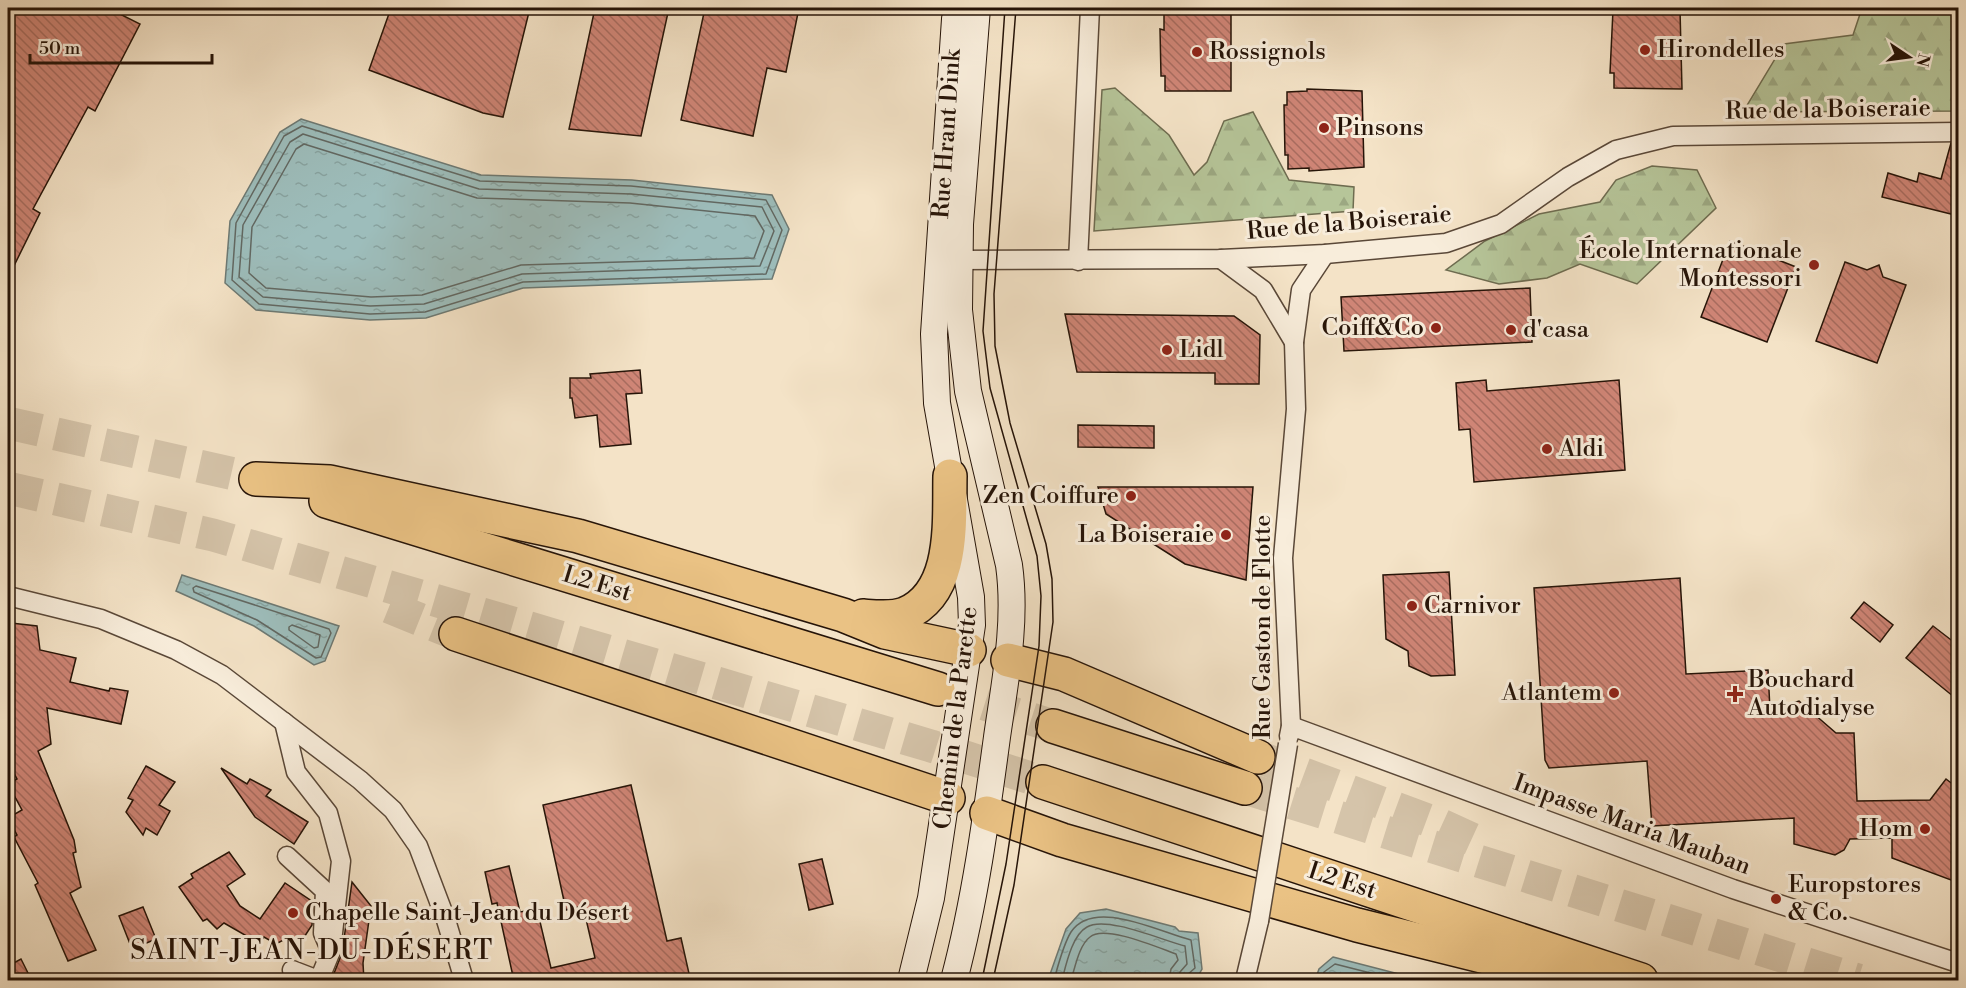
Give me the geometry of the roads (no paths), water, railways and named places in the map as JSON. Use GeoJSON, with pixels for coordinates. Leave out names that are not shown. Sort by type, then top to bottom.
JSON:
{"type":"FeatureCollection","features":[{"type":"Feature","properties":{"kind":"highway"},"geometry":{"type":"LineString","coordinates":[[843,615],[903,615],[918,606],[934,588],[940,576],[948,540],[950,476]]}},
{"type":"Feature","properties":{"kind":"highway","name":"L2 Est"},"geometry":{"type":"LineString","coordinates":[[843,615],[578,536],[330,482],[256,479],[938,689]]}},
{"type":"Feature","properties":{"kind":"highway"},"geometry":{"type":"LineString","coordinates":[[843,615],[885,632],[969,650]]}},
{"type":"Feature","properties":{"kind":"highway"},"geometry":{"type":"LineString","coordinates":[[456,634],[948,798]]}},
{"type":"Feature","properties":{"kind":"highway"},"geometry":{"type":"LineString","coordinates":[[1008,660],[1064,674],[1258,757]]}},
{"type":"Feature","properties":{"kind":"highway"},"geometry":{"type":"LineString","coordinates":[[1053,726],[1245,788]]}},
{"type":"Feature","properties":{"kind":"highway","name":"L2 Est"},"geometry":{"type":"LineString","coordinates":[[1043,782],[1641,981]]}},
{"type":"Feature","properties":{"kind":"highway"},"geometry":{"type":"LineString","coordinates":[[987,813],[1062,840],[1357,925],[1578,981]]}},
{"type":"Feature","properties":{"kind":"street","name":"Rue Hrant Dink"},"geometry":{"type":"LineString","coordinates":[[948,260],[955,19],[958,8]]}},
{"type":"Feature","properties":{"kind":"street","name":"Rue Hrant Dink"},"geometry":{"type":"LineString","coordinates":[[948,260],[977,8]]}},
{"type":"Feature","properties":{"kind":"street"},"geometry":{"type":"LineString","coordinates":[[948,260],[1077,261],[1090,8]]}},
{"type":"Feature","properties":{"kind":"street","name":"Rue de la Boiseraie"},"geometry":{"type":"LineString","coordinates":[[1077,261],[1221,259],[1325,254],[1446,243],[1501,224],[1568,177],[1616,150],[1673,136],[1959,132]]}},
{"type":"Feature","properties":{"kind":"street","name":"Rue Gaston de Flotte"},"geometry":{"type":"LineString","coordinates":[[1245,981],[1259,921],[1289,735],[1283,558],[1296,409],[1294,342],[1301,290],[1325,254]]}},
{"type":"Feature","properties":{"kind":"street","name":"Rue Gaston de Flotte"},"geometry":{"type":"LineString","coordinates":[[1221,259],[1263,290],[1294,342]]}},
{"type":"Feature","properties":{"kind":"street","name":"Chemin de la Parette"},"geometry":{"type":"LineString","coordinates":[[911,981],[931,898],[948,798],[972,625],[971,597],[937,403],[934,334],[948,260]]}},
{"type":"Feature","properties":{"kind":"street","name":"Chemin de la Parette"},"geometry":{"type":"LineString","coordinates":[[948,260],[959,310],[968,391],[1013,593],[1008,660],[987,813],[969,922],[954,981]]}},
{"type":"Feature","properties":{"kind":"street"},"geometry":{"type":"LineString","coordinates":[[8,596],[101,619],[176,650],[222,675],[346,769],[393,810],[418,846],[446,920],[464,981]]}},
{"type":"Feature","properties":{"kind":"street"},"geometry":{"type":"LineString","coordinates":[[969,650],[1008,660]]}},
{"type":"Feature","properties":{"kind":"street"},"geometry":{"type":"LineString","coordinates":[[284,722],[296,772],[328,813],[341,861],[332,951],[319,981],[292,970]]}},
{"type":"Feature","properties":{"kind":"street","name":"Impasse Maria Mauban"},"geometry":{"type":"LineString","coordinates":[[1289,735],[1733,890],[1959,963]]}},
{"type":"Feature","properties":{"kind":"street"},"geometry":{"type":"LineString","coordinates":[[948,798],[987,813]]}},
{"type":"Feature","properties":{"kind":"street"},"geometry":{"type":"LineString","coordinates":[[286,856],[325,891],[323,933],[332,951]]}},
{"type":"Feature","properties":{"kind":"water"},"geometry":{"type":"Polygon","coordinates":[[[301,119],[481,175],[632,180],[772,195],[789,229],[772,279],[523,288],[426,318],[370,320],[256,310],[225,283],[230,221],[280,132],[301,119]]]}},
{"type":"Feature","properties":{"kind":"water"},"geometry":{"type":"Polygon","coordinates":[[[182,575],[339,626],[325,661],[314,665],[254,626],[176,591],[182,575]]]}},
{"type":"Feature","properties":{"kind":"water"},"geometry":{"type":"Polygon","coordinates":[[[1106,909],[1175,927],[1179,931],[1198,933],[1202,969],[1198,976],[1177,980],[1048,980],[1066,929],[1080,913],[1106,909]]]}},
{"type":"Feature","properties":{"kind":"water"},"geometry":{"type":"Polygon","coordinates":[[[1333,957],[1422,980],[1315,980],[1319,969],[1333,957]]]}},
{"type":"Feature","properties":{"kind":"tunnel"},"geometry":{"type":"LineString","coordinates":[[8,423],[256,479]]}},
{"type":"Feature","properties":{"kind":"tunnel"},"geometry":{"type":"LineString","coordinates":[[8,488],[213,535],[931,746],[1043,782]]}},
{"type":"Feature","properties":{"kind":"tunnel"},"geometry":{"type":"LineString","coordinates":[[389,607],[456,634]]}},
{"type":"Feature","properties":{"kind":"tunnel"},"geometry":{"type":"LineString","coordinates":[[938,689],[1053,726]]}},
{"type":"Feature","properties":{"kind":"tunnel"},"geometry":{"type":"LineString","coordinates":[[1258,757],[1441,825],[1476,841]]}},
{"type":"Feature","properties":{"kind":"tunnel"},"geometry":{"type":"LineString","coordinates":[[1245,788],[1858,980]]}},
{"type":"Feature","properties":{"kind":"tram line"},"geometry":{"type":"LineString","coordinates":[[982,980],[1006,864],[1039,646],[1041,596],[1037,556],[990,388],[983,331],[1005,8]]}},
{"type":"Feature","properties":{"kind":"tram line"},"geometry":{"type":"LineString","coordinates":[[993,980],[1014,885],[1053,622],[1052,579],[1046,544],[1010,423],[995,346],[994,294],[1016,8]]}},
{"type":"Feature","properties":{"kind":"place","name":"Hirondelles"},"geometry":{"type":"Point","coordinates":[1645,50]}},
{"type":"Feature","properties":{"kind":"place","name":"Rossignols"},"geometry":{"type":"Point","coordinates":[1197,52]}},
{"type":"Feature","properties":{"kind":"place","name":"Pinsons"},"geometry":{"type":"Point","coordinates":[1324,128]}},
{"type":"Feature","properties":{"kind":"place","name":"École Internationale Montessori"},"geometry":{"type":"Point","coordinates":[1814,265]}},
{"type":"Feature","properties":{"kind":"place","name":"Coiff&Co"},"geometry":{"type":"Point","coordinates":[1436,328]}},
{"type":"Feature","properties":{"kind":"place","name":"d'casa"},"geometry":{"type":"Point","coordinates":[1511,330]}},
{"type":"Feature","properties":{"kind":"place","name":"Lidl"},"geometry":{"type":"Point","coordinates":[1167,350]}},
{"type":"Feature","properties":{"kind":"place","name":"Aldi"},"geometry":{"type":"Point","coordinates":[1547,449]}},
{"type":"Feature","properties":{"kind":"place","name":"Zen Coiffure"},"geometry":{"type":"Point","coordinates":[1131,496]}},
{"type":"Feature","properties":{"kind":"place","name":"La Boiseraie"},"geometry":{"type":"Point","coordinates":[1226,535]}},
{"type":"Feature","properties":{"kind":"place","name":"Carnivor"},"geometry":{"type":"Point","coordinates":[1412,606]}},
{"type":"Feature","properties":{"kind":"place","name":"Atlantem"},"geometry":{"type":"Point","coordinates":[1614,693]}},
{"type":"Feature","properties":{"kind":"place","name":"Bouchard Autodialyse"},"geometry":{"type":"Point","coordinates":[1735,694]}},
{"type":"Feature","properties":{"kind":"place","name":"Hom"},"geometry":{"type":"Point","coordinates":[1925,829]}},
{"type":"Feature","properties":{"kind":"place","name":"Europstores & Co."},"geometry":{"type":"Point","coordinates":[1776,899]}},
{"type":"Feature","properties":{"kind":"place","name":"Chapelle Saint-Jean du Désert"},"geometry":{"type":"Point","coordinates":[293,913]}},
{"type":"Feature","properties":{"kind":"district","name":"SAINT-JEAN-DU-DÉSERT"},"geometry":{"type":"Point","coordinates":[312,951]}}]}
